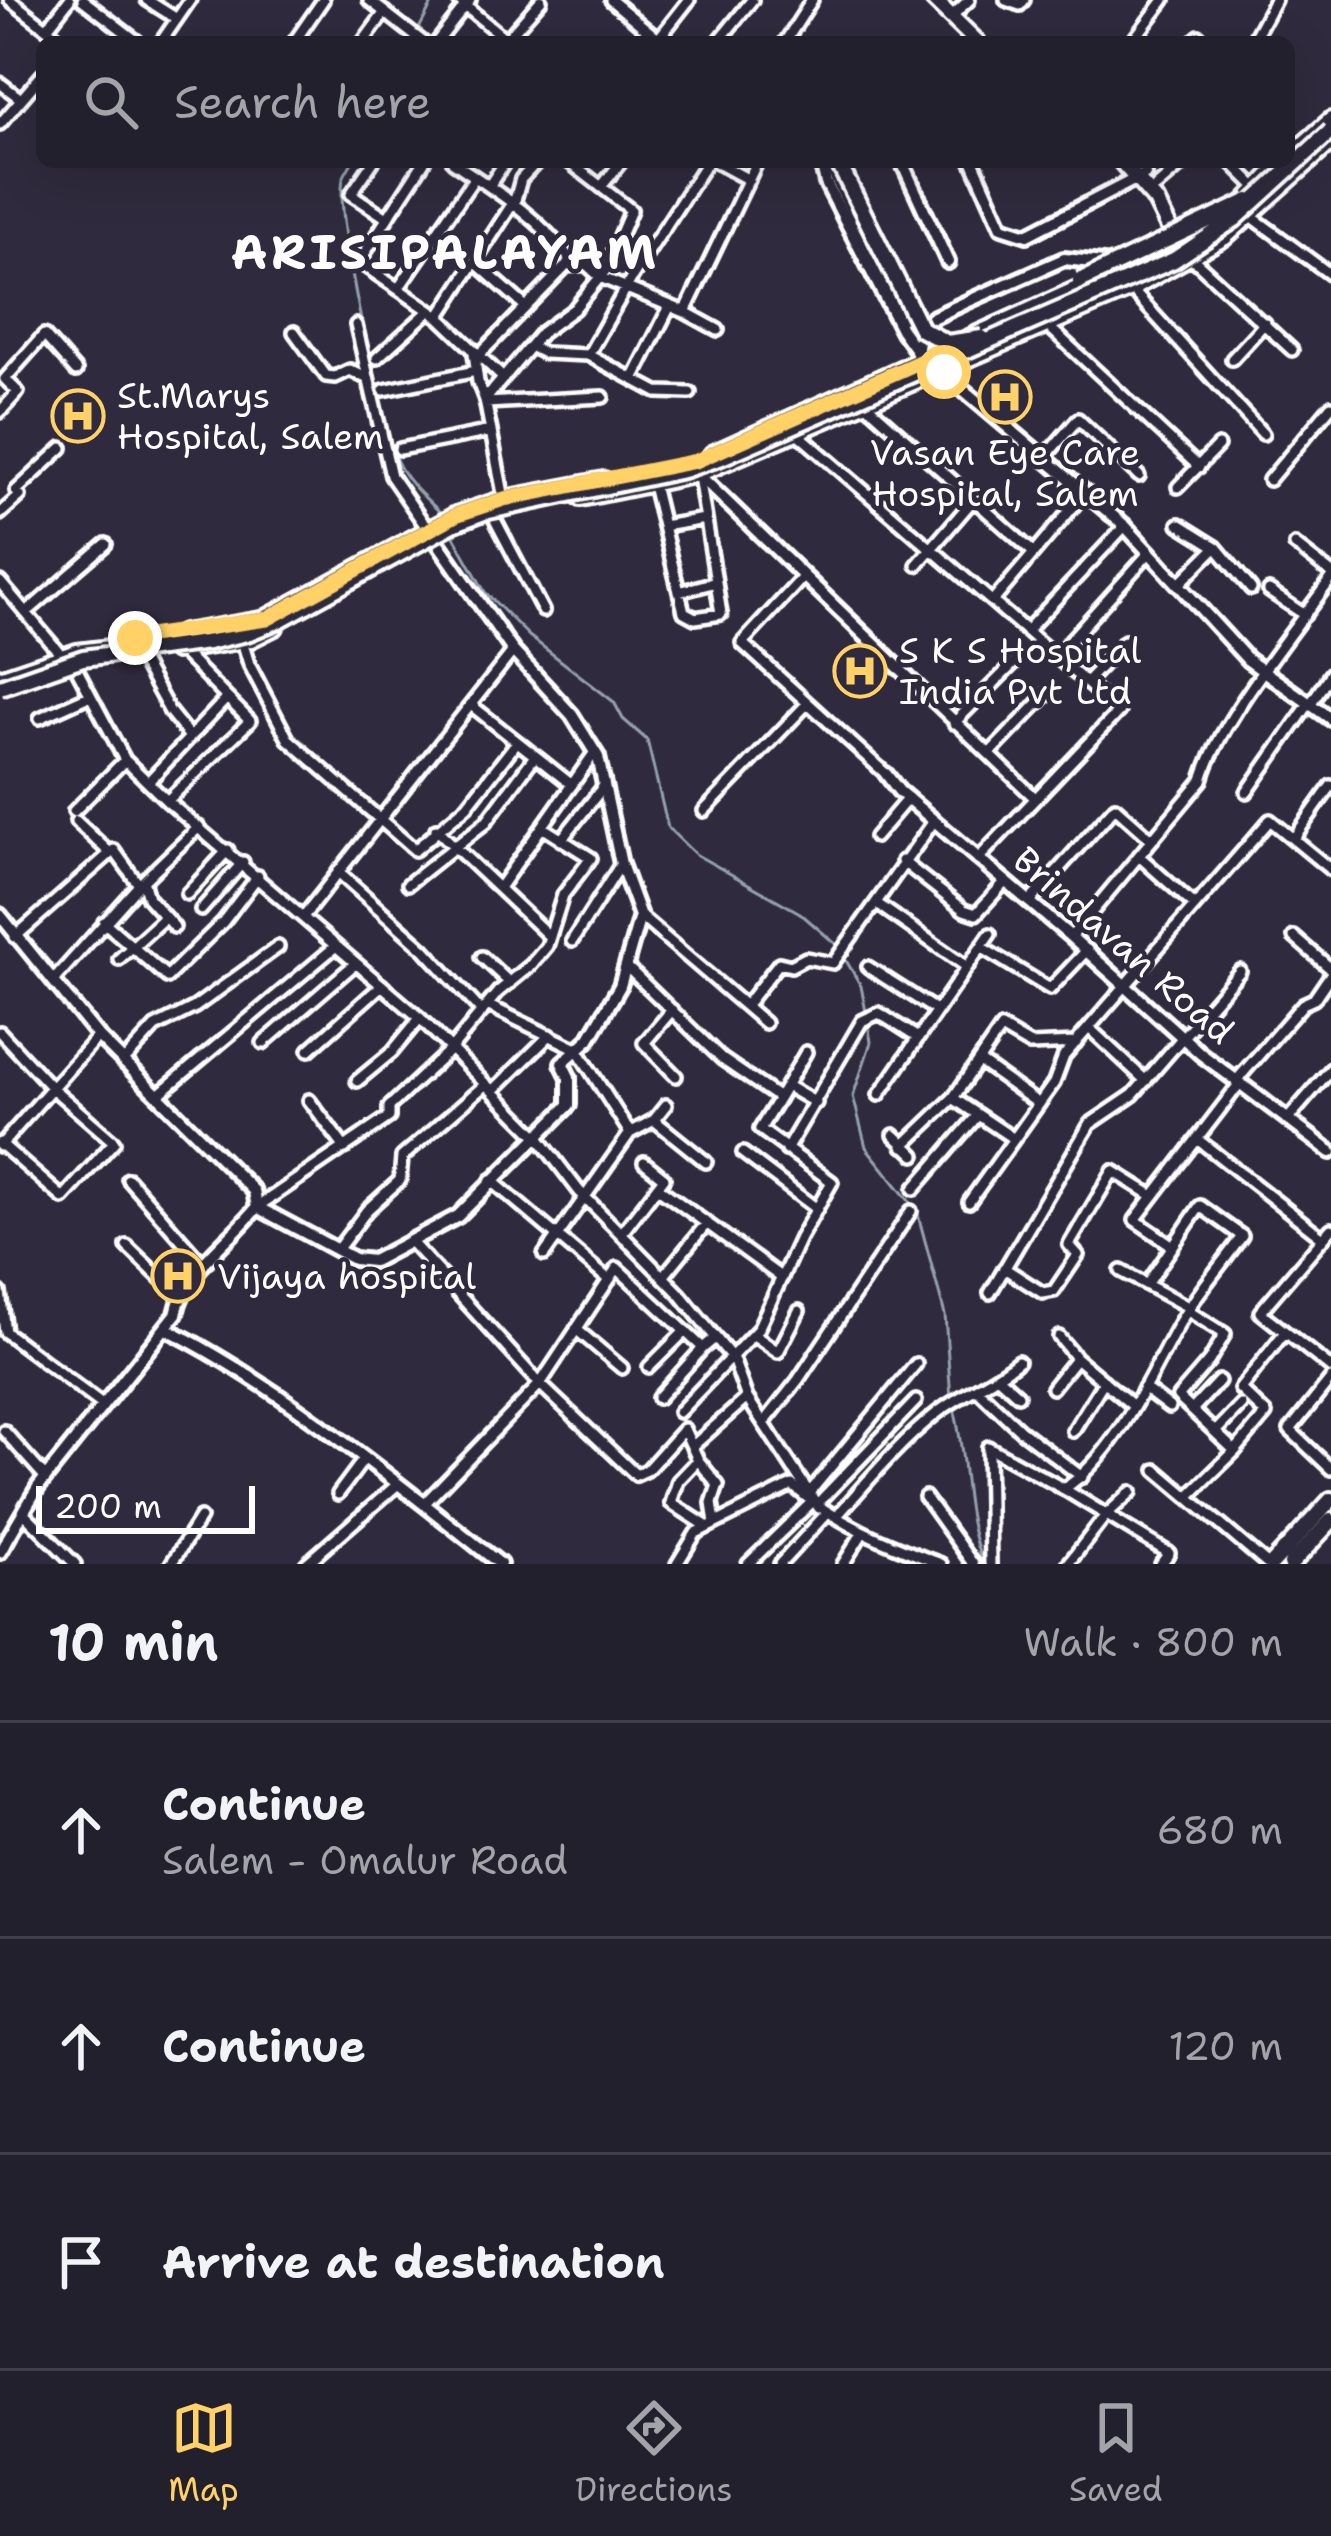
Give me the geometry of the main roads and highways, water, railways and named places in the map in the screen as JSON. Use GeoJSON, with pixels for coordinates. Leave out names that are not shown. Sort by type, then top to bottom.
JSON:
{"type":"FeatureCollection","features":[{"type":"Feature","properties":{"kind":"main road"},"geometry":{"type":"LineString","coordinates":[[932,0],[968,36]]}},
{"type":"Feature","properties":{"kind":"main road"},"geometry":{"type":"LineString","coordinates":[[932,0],[967,36]]}},
{"type":"Feature","properties":{"kind":"main road"},"geometry":{"type":"LineString","coordinates":[[1295,155],[1331,125]]}},
{"type":"Feature","properties":{"kind":"main road"},"geometry":{"type":"LineString","coordinates":[[1295,160],[1331,125]]}},
{"type":"Feature","properties":{"kind":"main road"},"geometry":{"type":"LineString","coordinates":[[837,168],[914,319],[924,332],[947,343],[981,338],[1166,256],[1252,201],[1331,142]]}},
{"type":"Feature","properties":{"kind":"main road"},"geometry":{"type":"LineString","coordinates":[[837,168],[912,330],[943,351],[977,348]]}},
{"type":"Feature","properties":{"kind":"main road"},"geometry":{"type":"LineString","coordinates":[[1133,168],[1156,187],[1187,260]]}},
{"type":"Feature","properties":{"kind":"main road"},"geometry":{"type":"LineString","coordinates":[[0,683],[75,666],[242,641],[295,618],[443,529],[653,485],[796,433],[944,372],[1187,260],[1282,168]]}},
{"type":"Feature","properties":{"kind":"main road"},"geometry":{"type":"LineString","coordinates":[[0,683],[83,658],[248,633],[484,512],[683,470],[977,348],[1187,253],[1235,219],[1287,168]]}},
{"type":"Feature","properties":{"kind":"main road"},"geometry":{"type":"LineString","coordinates":[[1142,176],[1182,240]]}},
{"type":"Feature","properties":{"kind":"main road"},"geometry":{"type":"LineString","coordinates":[[0,683],[76,652],[208,636],[267,619],[504,499],[697,468],[922,357],[1182,240],[1252,201]]}},
{"type":"Feature","properties":{"kind":"main road"},"geometry":{"type":"LineString","coordinates":[[922,357],[1252,201]]}},
{"type":"Feature","properties":{"kind":"main road"},"geometry":{"type":"LineString","coordinates":[[0,683],[58,651],[267,619]]}},
{"type":"Feature","properties":{"kind":"main road"},"geometry":{"type":"LineString","coordinates":[[1270,1564],[1331,1500]]}},
{"type":"Feature","properties":{"kind":"main road"},"geometry":{"type":"LineString","coordinates":[[1282,1564],[1331,1517]]}},
{"type":"Feature","properties":{"kind":"main road"},"geometry":{"type":"LineString","coordinates":[[1292,1564],[1331,1517]]}},
{"type":"Feature","properties":{"kind":"main road"},"geometry":{"type":"LineString","coordinates":[[1301,1564],[1331,1532]]}},
{"type":"Feature","properties":{"kind":"waterway"},"geometry":{"type":"LineString","coordinates":[[415,36],[434,0]]}},
{"type":"Feature","properties":{"kind":"waterway"},"geometry":{"type":"LineString","coordinates":[[349,168],[342,200],[346,232],[380,404],[400,468],[443,515]]}},
{"type":"Feature","properties":{"kind":"waterway"},"geometry":{"type":"LineString","coordinates":[[450,529],[485,592],[529,636],[614,702],[623,719],[647,740],[668,828],[695,854],[800,913],[838,946]]}},
{"type":"Feature","properties":{"kind":"waterway"},"geometry":{"type":"LineString","coordinates":[[844,957],[861,986],[866,1012]]}},
{"type":"Feature","properties":{"kind":"waterway"},"geometry":{"type":"LineString","coordinates":[[868,1024],[871,1042],[853,1096],[866,1147],[917,1211],[945,1315],[951,1399]]}},
{"type":"Feature","properties":{"kind":"waterway"},"geometry":{"type":"LineString","coordinates":[[954,1408],[971,1523],[983,1564]]}},
{"type":"Feature","properties":{"kind":"place","name":"Vasan Eye Care Hospital, Salem"},"geometry":{"type":"Point","coordinates":[1005,397]}},
{"type":"Feature","properties":{"kind":"place","name":"St.Marys Hospital, Salem"},"geometry":{"type":"Point","coordinates":[78,416]}},
{"type":"Feature","properties":{"kind":"place","name":"S K S Hospital India Pvt Ltd"},"geometry":{"type":"Point","coordinates":[860,671]}},
{"type":"Feature","properties":{"kind":"place","name":"Vijaya hospital"},"geometry":{"type":"Point","coordinates":[178,1276]}},
{"type":"Feature","properties":{"kind":"district","name":"ARISIPALAYAM"},"geometry":{"type":"Point","coordinates":[445,252]}}]}
